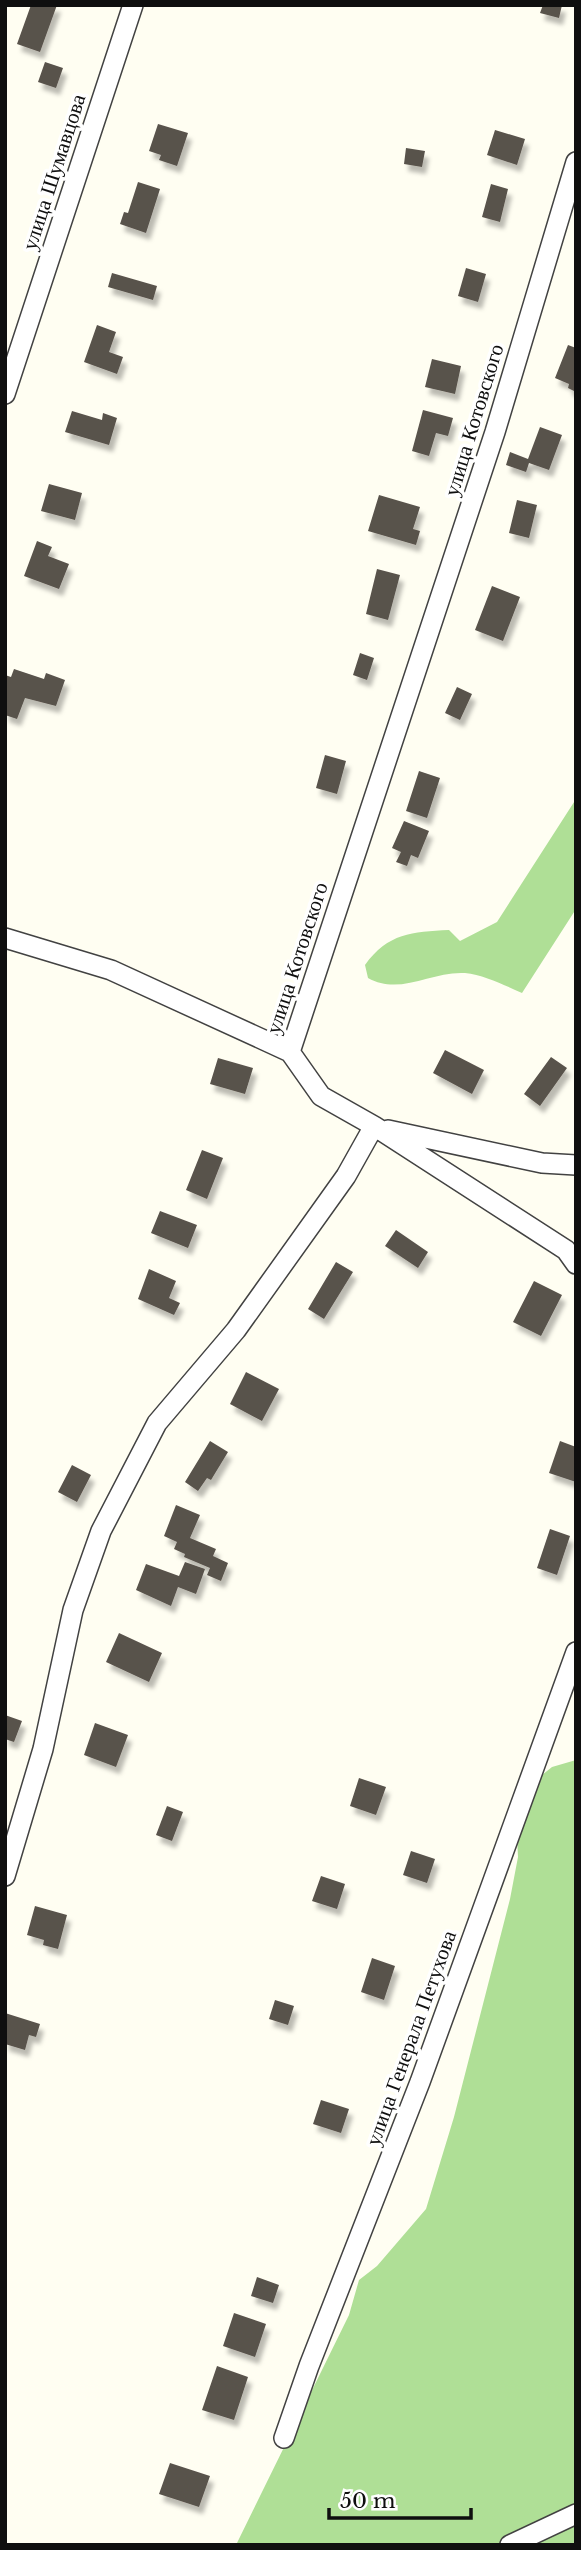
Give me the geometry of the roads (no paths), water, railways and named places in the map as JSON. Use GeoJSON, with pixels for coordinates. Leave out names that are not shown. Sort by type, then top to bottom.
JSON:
{"type":"FeatureCollection","features":[{"type":"Feature","properties":{"kind":"street","name":"улица Шумавцова"},"geometry":{"type":"LineString","coordinates":[[5,394],[133,5]]}},
{"type":"Feature","properties":{"kind":"street","name":"улица Котовского"},"geometry":{"type":"LineString","coordinates":[[374,1126],[321,1096],[290,1052],[495,432],[576,162]]}},
{"type":"Feature","properties":{"kind":"street"},"geometry":{"type":"LineString","coordinates":[[5,938],[111,970],[290,1052]]}},
{"type":"Feature","properties":{"kind":"street"},"geometry":{"type":"LineString","coordinates":[[374,1126],[542,1163],[576,1165]]}},
{"type":"Feature","properties":{"kind":"street"},"geometry":{"type":"LineString","coordinates":[[374,1126],[566,1250],[576,1264]]}},
{"type":"Feature","properties":{"kind":"street"},"geometry":{"type":"LineString","coordinates":[[5,1875],[43,1749],[73,1610],[101,1531],[157,1423],[236,1330],[346,1176],[374,1126]]}},
{"type":"Feature","properties":{"kind":"street","name":"улица Генерала Петухова"},"geometry":{"type":"LineString","coordinates":[[284,2438],[309,2366],[420,2082],[576,1653]]}},
{"type":"Feature","properties":{"kind":"street"},"geometry":{"type":"LineString","coordinates":[[510,2545],[576,2514]]}}]}
